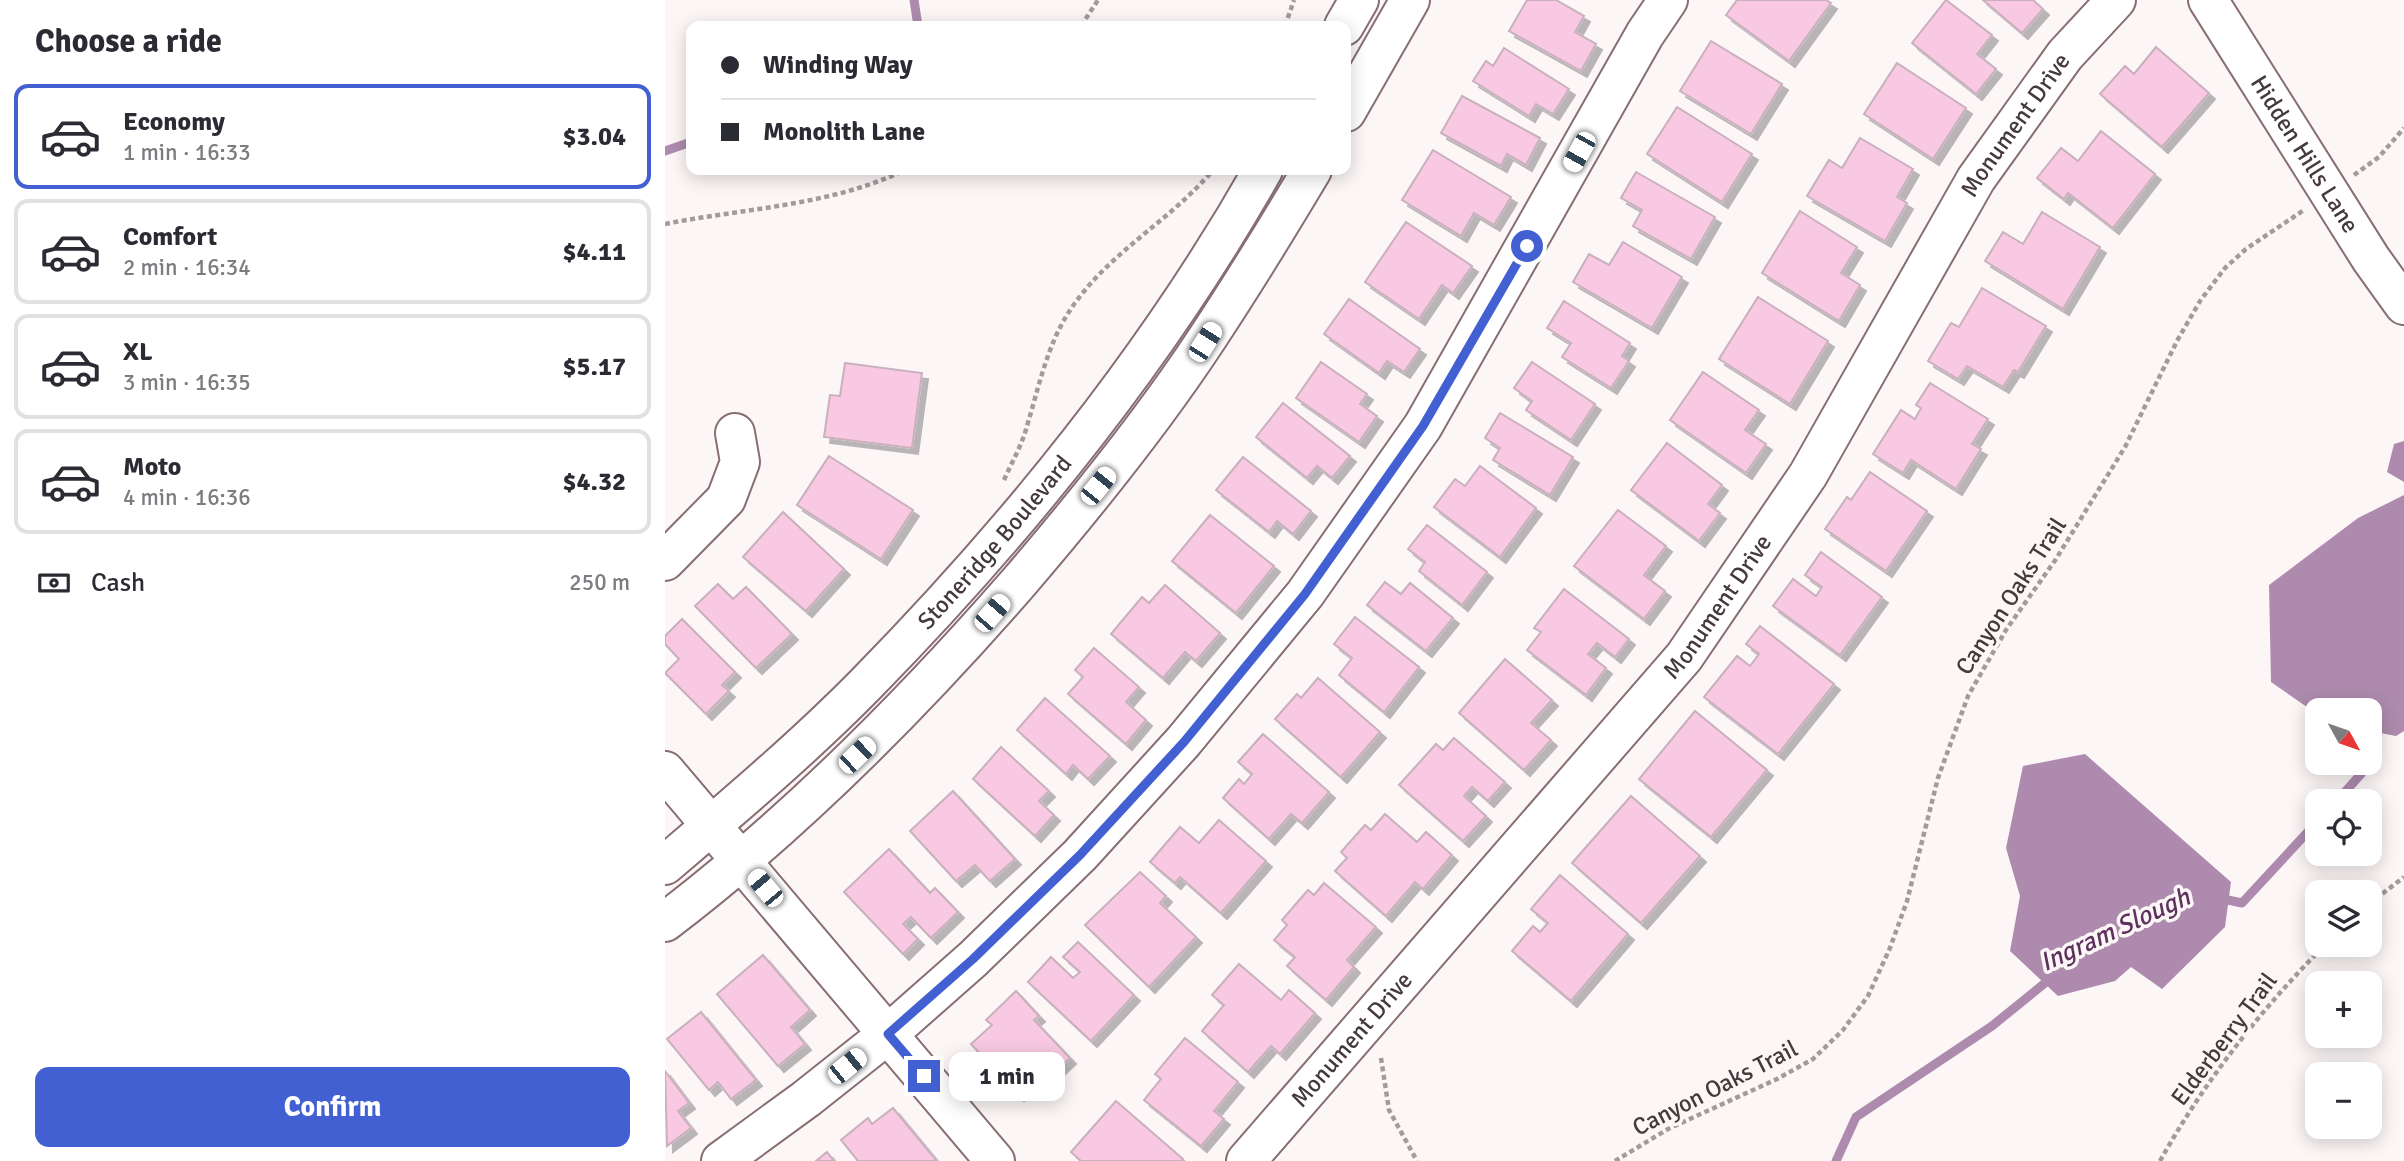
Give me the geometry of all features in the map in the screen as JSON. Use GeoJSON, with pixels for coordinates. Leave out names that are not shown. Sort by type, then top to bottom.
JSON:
{"type":"FeatureCollection","features":[{"type":"Feature","properties":{"kind":"street"},"geometry":{"type":"LineString","coordinates":[[1347,21],[1359,0]]}},
{"type":"Feature","properties":{"kind":"street"},"geometry":{"type":"LineString","coordinates":[[1351,103],[1409,0]]}},
{"type":"Feature","properties":{"kind":"street"},"geometry":{"type":"LineString","coordinates":[[721,1161],[806,1099],[888,1034],[973,959],[1080,855],[1184,742],[1305,594],[1423,426],[1645,34],[1668,0]]}},
{"type":"Feature","properties":{"kind":"street","name":"Monument Drive"},"geometry":{"type":"LineString","coordinates":[[1246,1161],[1684,657],[1808,475],[1976,179],[2065,55],[2116,0]]}},
{"type":"Feature","properties":{"kind":"street","name":"Hidden Hills Lane"},"geometry":{"type":"LineString","coordinates":[[2208,0],[2371,259],[2404,305]]}},
{"type":"Feature","properties":{"kind":"street","name":"Stoneridge Boulevard"},"geometry":{"type":"LineString","coordinates":[[665,922],[727,844],[864,686],[943,604],[1019,519],[1096,421],[1170,320],[1236,219],[1260,175]]}},
{"type":"Feature","properties":{"kind":"street","name":"Stoneridge Boulevard"},"geometry":{"type":"LineString","coordinates":[[665,865],[727,844],[895,718],[977,631],[1128,449],[1205,342],[1309,175]]}},
{"type":"Feature","properties":{"kind":"street"},"geometry":{"type":"LineString","coordinates":[[665,561],[726,499],[740,462],[735,433]]}},
{"type":"Feature","properties":{"kind":"street"},"geometry":{"type":"LineString","coordinates":[[665,771],[995,1161]]}},
{"type":"Feature","properties":{"kind":"path"},"geometry":{"type":"LineString","coordinates":[[1084,21],[1098,0]]}},
{"type":"Feature","properties":{"kind":"path"},"geometry":{"type":"LineString","coordinates":[[1287,21],[1294,0]]}},
{"type":"Feature","properties":{"kind":"path","name":"Canyon Oaks Trail"},"geometry":{"type":"LineString","coordinates":[[1615,1161],[1668,1129],[1777,1079],[1813,1059],[1843,1030],[1868,996],[1890,948],[1907,901],[1938,778],[1968,696],[2006,630],[2056,559],[2126,447],[2177,341],[2200,301],[2225,268],[2246,249],[2379,157],[2404,128]]}},
{"type":"Feature","properties":{"kind":"path"},"geometry":{"type":"LineString","coordinates":[[665,224],[821,199],[894,175]]}},
{"type":"Feature","properties":{"kind":"path"},"geometry":{"type":"LineString","coordinates":[[1001,485],[1027,428],[1048,352],[1074,304],[1112,260],[1208,175]]}},
{"type":"Feature","properties":{"kind":"path"},"geometry":{"type":"LineString","coordinates":[[2382,894],[2404,877]]}},
{"type":"Feature","properties":{"kind":"path","name":"Elderberry Trail"},"geometry":{"type":"LineString","coordinates":[[2160,1161],[2246,1031],[2314,957]]}},
{"type":"Feature","properties":{"kind":"path"},"geometry":{"type":"LineString","coordinates":[[1358,1032],[1380,1051],[1389,1110],[1417,1161]]}},
{"type":"Feature","properties":{"kind":"water"},"geometry":{"type":"Polygon","coordinates":[[[2404,441],[2404,482],[2387,472],[2394,444],[2404,441]]]}},
{"type":"Feature","properties":{"kind":"water"},"geometry":{"type":"Polygon","coordinates":[[[2404,495],[2404,731],[2396,736],[2382,733],[2382,698],[2305,698],[2305,706],[2271,682],[2269,585],[2358,518],[2404,495]]]}},
{"type":"Feature","properties":{"kind":"water"},"geometry":{"type":"Polygon","coordinates":[[[2085,754],[2231,882],[2225,927],[2162,989],[2131,967],[2115,981],[2058,996],[2010,951],[2020,896],[2006,848],[2023,766],[2085,754]]]}},
{"type":"Feature","properties":{"kind":"building"},"geometry":{"type":"Polygon","coordinates":[[[1527,0],[1556,0],[1584,16],[1575,32],[1596,44],[1581,71],[1509,31],[1527,0]]]}},
{"type":"Feature","properties":{"kind":"building"},"geometry":{"type":"Polygon","coordinates":[[[1737,0],[1826,0],[1831,3],[1789,61],[1726,15],[1737,0]]]}},
{"type":"Feature","properties":{"kind":"building"},"geometry":{"type":"Polygon","coordinates":[[[1946,0],[1992,35],[1977,54],[1996,69],[1976,94],[1912,43],[1946,0]]]}},
{"type":"Feature","properties":{"kind":"building"},"geometry":{"type":"Polygon","coordinates":[[[1983,0],[2033,0],[2043,9],[2022,33],[1983,0]]]}},
{"type":"Feature","properties":{"kind":"building"},"geometry":{"type":"Polygon","coordinates":[[[1711,41],[1782,84],[1751,134],[1680,91],[1711,41]]]}},
{"type":"Feature","properties":{"kind":"building"},"geometry":{"type":"Polygon","coordinates":[[[2156,47],[2209,93],[2162,147],[2100,94],[2125,66],[2134,74],[2156,47]]]}},
{"type":"Feature","properties":{"kind":"building"},"geometry":{"type":"Polygon","coordinates":[[[1504,48],[1569,89],[1553,114],[1536,104],[1529,116],[1473,81],[1486,61],[1493,66],[1504,48]]]}},
{"type":"Feature","properties":{"kind":"building"},"geometry":{"type":"Polygon","coordinates":[[[1897,63],[1966,108],[1933,159],[1864,114],[1897,63]]]}},
{"type":"Feature","properties":{"kind":"building"},"geometry":{"type":"Polygon","coordinates":[[[1462,96],[1540,138],[1526,165],[1507,154],[1501,166],[1441,133],[1462,96]]]}},
{"type":"Feature","properties":{"kind":"building"},"geometry":{"type":"Polygon","coordinates":[[[1677,107],[1752,154],[1722,202],[1647,154],[1677,107]]]}},
{"type":"Feature","properties":{"kind":"building"},"geometry":{"type":"Polygon","coordinates":[[[2101,131],[2155,174],[2113,228],[2068,193],[2064,199],[2037,178],[2061,148],[2078,161],[2101,131]]]}},
{"type":"Feature","properties":{"kind":"building"},"geometry":{"type":"Polygon","coordinates":[[[1860,138],[1913,169],[1897,197],[1907,203],[1885,241],[1807,196],[1829,160],[1842,168],[1860,138]]]}},
{"type":"Feature","properties":{"kind":"building"},"geometry":{"type":"Polygon","coordinates":[[[1433,150],[1511,197],[1494,225],[1474,213],[1461,236],[1402,200],[1433,150]]]}},
{"type":"Feature","properties":{"kind":"building"},"geometry":{"type":"Polygon","coordinates":[[[1636,172],[1715,217],[1691,259],[1633,226],[1642,210],[1621,198],[1636,172]]]}},
{"type":"Feature","properties":{"kind":"building"},"geometry":{"type":"Polygon","coordinates":[[[1800,211],[1857,247],[1841,273],[1860,285],[1839,321],[1762,273],[1800,211]]]}},
{"type":"Feature","properties":{"kind":"building"},"geometry":{"type":"Polygon","coordinates":[[[2042,212],[2100,247],[2063,309],[1985,261],[2003,232],[2023,244],[2042,212]]]}},
{"type":"Feature","properties":{"kind":"building"},"geometry":{"type":"Polygon","coordinates":[[[1406,222],[1472,266],[1453,293],[1442,285],[1419,319],[1365,282],[1406,222]]]}},
{"type":"Feature","properties":{"kind":"building"},"geometry":{"type":"Polygon","coordinates":[[[1623,242],[1682,277],[1652,328],[1573,282],[1589,254],[1609,265],[1623,242]]]}},
{"type":"Feature","properties":{"kind":"building"},"geometry":{"type":"Polygon","coordinates":[[[1982,288],[2046,326],[2018,372],[2014,370],[2003,387],[1967,366],[1958,379],[1928,361],[1951,323],[1959,327],[1982,288]]]}},
{"type":"Feature","properties":{"kind":"building"},"geometry":{"type":"Polygon","coordinates":[[[1758,297],[1828,341],[1790,404],[1719,359],[1758,297]]]}},
{"type":"Feature","properties":{"kind":"building"},"geometry":{"type":"Polygon","coordinates":[[[1349,299],[1420,349],[1404,372],[1387,361],[1379,373],[1324,334],[1349,299]]]}},
{"type":"Feature","properties":{"kind":"building"},"geometry":{"type":"Polygon","coordinates":[[[1564,301],[1630,343],[1622,356],[1629,361],[1611,388],[1562,357],[1571,343],[1547,328],[1564,301]]]}},
{"type":"Feature","properties":{"kind":"building"},"geometry":{"type":"Polygon","coordinates":[[[1321,362],[1367,394],[1360,404],[1377,416],[1359,442],[1296,398],[1321,362]]]}},
{"type":"Feature","properties":{"kind":"building"},"geometry":{"type":"Polygon","coordinates":[[[1532,362],[1595,404],[1571,440],[1526,410],[1532,401],[1514,388],[1532,362]]]}},
{"type":"Feature","properties":{"kind":"building"},"geometry":{"type":"Polygon","coordinates":[[[845,363],[922,373],[912,448],[824,437],[830,395],[840,396],[845,363]]]}},
{"type":"Feature","properties":{"kind":"building"},"geometry":{"type":"Polygon","coordinates":[[[1703,372],[1759,410],[1745,430],[1766,444],[1746,473],[1670,420],[1703,372]]]}},
{"type":"Feature","properties":{"kind":"building"},"geometry":{"type":"Polygon","coordinates":[[[1930,383],[1988,419],[1972,444],[1981,449],[1956,489],[1911,460],[1903,473],[1873,454],[1901,410],[1915,419],[1921,408],[1916,405],[1930,383]]]}},
{"type":"Feature","properties":{"kind":"building"},"geometry":{"type":"Polygon","coordinates":[[[1283,403],[1350,456],[1332,478],[1317,466],[1307,478],[1256,437],[1283,403]]]}},
{"type":"Feature","properties":{"kind":"building"},"geometry":{"type":"Polygon","coordinates":[[[1500,413],[1573,457],[1550,495],[1493,460],[1500,448],[1485,438],[1500,413]]]}},
{"type":"Feature","properties":{"kind":"building"},"geometry":{"type":"Polygon","coordinates":[[[1667,443],[1722,485],[1708,504],[1720,513],[1699,541],[1631,490],[1667,443]]]}},
{"type":"Feature","properties":{"kind":"building"},"geometry":{"type":"Polygon","coordinates":[[[829,456],[913,510],[881,559],[797,505],[829,456]]]}},
{"type":"Feature","properties":{"kind":"building"},"geometry":{"type":"Polygon","coordinates":[[[1243,457],[1311,511],[1293,534],[1277,521],[1269,532],[1216,490],[1243,457]]]}},
{"type":"Feature","properties":{"kind":"building"},"geometry":{"type":"Polygon","coordinates":[[[1480,466],[1536,508],[1500,557],[1434,507],[1455,479],[1465,486],[1480,466]]]}},
{"type":"Feature","properties":{"kind":"building"},"geometry":{"type":"Polygon","coordinates":[[[1870,472],[1927,511],[1886,571],[1825,529],[1847,497],[1851,500],[1870,472]]]}},
{"type":"Feature","properties":{"kind":"building"},"geometry":{"type":"Polygon","coordinates":[[[1618,510],[1666,546],[1644,575],[1665,591],[1644,619],[1574,566],[1618,510]]]}},
{"type":"Feature","properties":{"kind":"building"},"geometry":{"type":"Polygon","coordinates":[[[783,512],[844,569],[806,611],[743,557],[783,512]]]}},
{"type":"Feature","properties":{"kind":"building"},"geometry":{"type":"Polygon","coordinates":[[[1210,515],[1274,566],[1236,613],[1172,561],[1210,515]]]}},
{"type":"Feature","properties":{"kind":"building"},"geometry":{"type":"Polygon","coordinates":[[[1427,525],[1487,572],[1462,605],[1419,571],[1425,562],[1408,549],[1427,525]]]}},
{"type":"Feature","properties":{"kind":"building"},"geometry":{"type":"Polygon","coordinates":[[[1821,552],[1882,597],[1840,655],[1773,606],[1793,579],[1816,596],[1822,587],[1805,575],[1821,552]]]}},
{"type":"Feature","properties":{"kind":"building"},"geometry":{"type":"Polygon","coordinates":[[[1385,582],[1401,594],[1410,583],[1453,618],[1426,651],[1367,605],[1385,582]]]}},
{"type":"Feature","properties":{"kind":"building"},"geometry":{"type":"Polygon","coordinates":[[[718,584],[733,599],[746,587],[792,634],[756,668],[695,606],[718,584]]]}},
{"type":"Feature","properties":{"kind":"building"},"geometry":{"type":"Polygon","coordinates":[[[1165,585],[1220,633],[1196,661],[1185,652],[1163,678],[1111,634],[1142,597],[1149,603],[1165,585]]]}},
{"type":"Feature","properties":{"kind":"building"},"geometry":{"type":"Polygon","coordinates":[[[1564,589],[1629,639],[1615,657],[1597,643],[1588,654],[1606,668],[1586,695],[1527,650],[1541,632],[1534,628],[1564,589]]]}},
{"type":"Feature","properties":{"kind":"building"},"geometry":{"type":"Polygon","coordinates":[[[1355,617],[1419,667],[1384,712],[1339,675],[1352,658],[1334,644],[1355,617]]]}},
{"type":"Feature","properties":{"kind":"building"},"geometry":{"type":"Polygon","coordinates":[[[682,619],[735,672],[722,685],[729,691],[706,714],[665,673],[679,659],[665,644],[665,636],[682,619]]]}},
{"type":"Feature","properties":{"kind":"building"},"geometry":{"type":"Polygon","coordinates":[[[1760,626],[1834,684],[1778,754],[1704,697],[1737,656],[1750,666],[1759,654],[1746,644],[1760,626]]]}},
{"type":"Feature","properties":{"kind":"building"},"geometry":{"type":"Polygon","coordinates":[[[1094,648],[1139,687],[1126,702],[1146,720],[1126,744],[1068,694],[1083,677],[1075,670],[1094,648]]]}},
{"type":"Feature","properties":{"kind":"building"},"geometry":{"type":"Polygon","coordinates":[[[1505,659],[1552,700],[1531,723],[1551,740],[1524,770],[1459,713],[1505,659]]]}},
{"type":"Feature","properties":{"kind":"building"},"geometry":{"type":"Polygon","coordinates":[[[1318,678],[1380,732],[1341,777],[1275,719],[1297,694],[1301,698],[1318,678]]]}},
{"type":"Feature","properties":{"kind":"building"},"geometry":{"type":"Polygon","coordinates":[[[1045,698],[1110,756],[1088,779],[1073,765],[1066,774],[1017,730],[1045,698]]]}},
{"type":"Feature","properties":{"kind":"building"},"geometry":{"type":"Polygon","coordinates":[[[1695,711],[1767,770],[1711,837],[1639,779],[1695,711]]]}},
{"type":"Feature","properties":{"kind":"building"},"geometry":{"type":"Polygon","coordinates":[[[1263,734],[1329,792],[1302,823],[1291,814],[1269,839],[1223,798],[1239,779],[1244,784],[1252,774],[1238,762],[1263,734]]]}},
{"type":"Feature","properties":{"kind":"building"},"geometry":{"type":"Polygon","coordinates":[[[1454,738],[1505,782],[1488,801],[1472,787],[1464,796],[1486,816],[1463,841],[1399,785],[1436,744],[1443,750],[1454,738]]]}},
{"type":"Feature","properties":{"kind":"building"},"geometry":{"type":"Polygon","coordinates":[[[1001,747],[1049,791],[1039,801],[1054,815],[1035,836],[973,779],[1001,747]]]}},
{"type":"Feature","properties":{"kind":"building"},"geometry":{"type":"Polygon","coordinates":[[[953,791],[1015,859],[990,881],[975,865],[956,881],[910,831],[953,791]]]}},
{"type":"Feature","properties":{"kind":"building"},"geometry":{"type":"Polygon","coordinates":[[[1631,796],[1700,856],[1641,923],[1572,863],[1631,796]]]}},
{"type":"Feature","properties":{"kind":"building"},"geometry":{"type":"Polygon","coordinates":[[[1385,814],[1417,842],[1426,832],[1452,855],[1423,889],[1415,882],[1386,916],[1335,871],[1347,858],[1341,852],[1365,825],[1371,830],[1385,814]]]}},
{"type":"Feature","properties":{"kind":"building"},"geometry":{"type":"Polygon","coordinates":[[[1219,820],[1266,861],[1221,913],[1180,877],[1175,883],[1150,862],[1180,827],[1199,843],[1219,820]]]}},
{"type":"Feature","properties":{"kind":"building"},"geometry":{"type":"Polygon","coordinates":[[[889,849],[930,893],[935,888],[958,912],[931,938],[911,917],[903,924],[918,939],[903,954],[844,892],[889,849]]]}},
{"type":"Feature","properties":{"kind":"building"},"geometry":{"type":"Polygon","coordinates":[[[1140,872],[1166,896],[1160,903],[1196,937],[1149,987],[1085,925],[1140,872]]]}},
{"type":"Feature","properties":{"kind":"building"},"geometry":{"type":"Polygon","coordinates":[[[1560,875],[1628,934],[1571,1001],[1512,951],[1533,926],[1540,932],[1548,923],[1531,909],[1560,875]]]}},
{"type":"Feature","properties":{"kind":"building"},"geometry":{"type":"Polygon","coordinates":[[[1324,883],[1376,927],[1347,960],[1354,967],[1326,1000],[1287,966],[1295,957],[1274,940],[1287,925],[1282,920],[1308,890],[1314,895],[1324,883]]]}},
{"type":"Feature","properties":{"kind":"building"},"geometry":{"type":"Polygon","coordinates":[[[1078,942],[1134,995],[1091,1041],[1028,982],[1051,957],[1073,978],[1080,972],[1063,957],[1078,942]]]}},
{"type":"Feature","properties":{"kind":"building"},"geometry":{"type":"Polygon","coordinates":[[[763,955],[810,1010],[791,1027],[805,1044],[778,1066],[717,994],[763,955]]]}},
{"type":"Feature","properties":{"kind":"building"},"geometry":{"type":"Polygon","coordinates":[[[1239,964],[1281,1000],[1289,990],[1315,1013],[1280,1054],[1271,1046],[1248,1072],[1202,1031],[1224,1005],[1212,995],[1239,964]]]}},
{"type":"Feature","properties":{"kind":"building"},"geometry":{"type":"Polygon","coordinates":[[[1016,991],[1039,1016],[1034,1020],[1070,1058],[1039,1087],[1033,1081],[1018,1095],[971,1044],[992,1025],[986,1020],[1016,991]]]}},
{"type":"Feature","properties":{"kind":"building"},"geometry":{"type":"Polygon","coordinates":[[[701,1012],[756,1080],[731,1099],[718,1082],[709,1090],[667,1039],[701,1012]]]}},
{"type":"Feature","properties":{"kind":"building"},"geometry":{"type":"Polygon","coordinates":[[[1185,1038],[1238,1082],[1214,1111],[1224,1119],[1201,1146],[1144,1100],[1161,1079],[1155,1074],[1185,1038]]]}},
{"type":"Feature","properties":{"kind":"building"},"geometry":{"type":"Polygon","coordinates":[[[665,1071],[689,1103],[678,1111],[691,1128],[667,1146],[665,1071]]]}},
{"type":"Feature","properties":{"kind":"building"},"geometry":{"type":"Polygon","coordinates":[[[1116,1101],[1183,1159],[1081,1161],[1071,1152],[1116,1101]]]}},
{"type":"Feature","properties":{"kind":"building"},"geometry":{"type":"Polygon","coordinates":[[[893,1108],[936,1160],[858,1161],[841,1140],[868,1118],[872,1124],[893,1108]]]}},
{"type":"Feature","properties":{"kind":"building"},"geometry":{"type":"Polygon","coordinates":[[[827,1152],[834,1161],[816,1161],[827,1152]]]}},
{"type":"Feature","properties":{"kind":"waterway"},"geometry":{"type":"LineString","coordinates":[[914,0],[917,21]]}},
{"type":"Feature","properties":{"kind":"waterway"},"geometry":{"type":"LineString","coordinates":[[665,151],[686,144]]}},
{"type":"Feature","properties":{"kind":"waterway","name":"Ingram Slough"},"geometry":{"type":"LineString","coordinates":[[2348,789],[2360,775]]}},
{"type":"Feature","properties":{"kind":"waterway","name":"Ingram Slough"},"geometry":{"type":"LineString","coordinates":[[2218,904],[2228,900],[2242,903],[2305,835]]}},
{"type":"Feature","properties":{"kind":"waterway","name":"Ingram Slough"},"geometry":{"type":"LineString","coordinates":[[1836,1161],[1856,1117],[1992,1026],[2045,983],[2056,978]]}},
{"type":"Feature","properties":{"kind":"route"},"geometry":{"type":"LineString","coordinates":[[924,1076],[888,1034],[973,959],[1080,855],[1184,742],[1305,594],[1423,426],[1527,246]]}}]}
